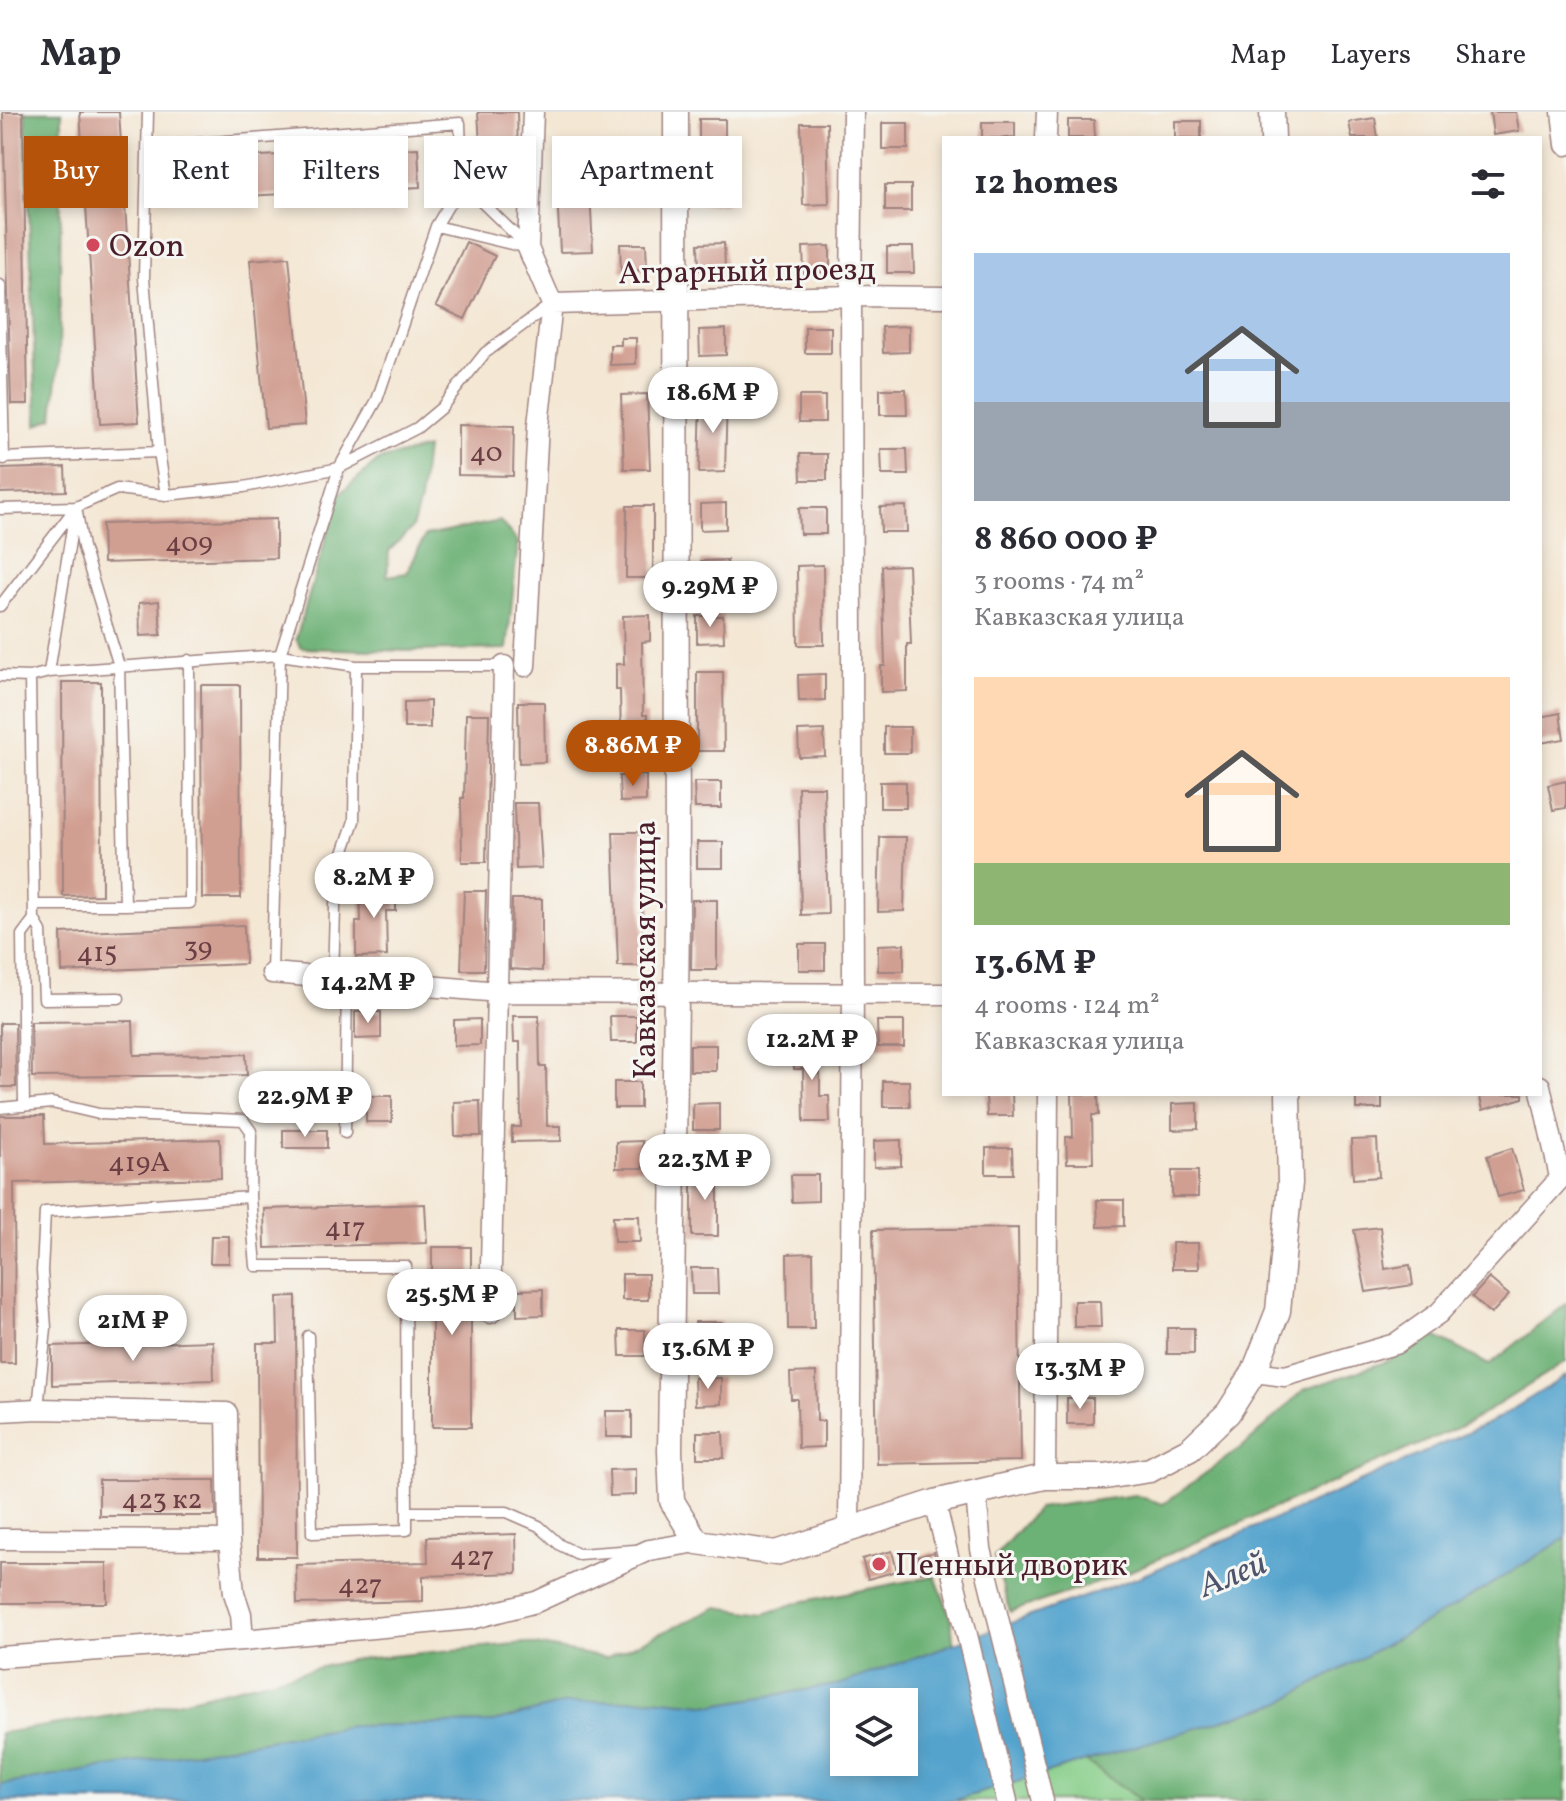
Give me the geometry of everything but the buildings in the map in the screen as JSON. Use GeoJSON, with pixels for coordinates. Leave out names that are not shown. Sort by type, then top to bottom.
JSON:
{"type":"FeatureCollection","features":[{"type":"Feature","properties":{"kind":"street"},"geometry":{"type":"LineString","coordinates":[[490,1313],[499,992],[514,666],[552,304],[528,248],[533,112]]}},
{"type":"Feature","properties":{"kind":"street","name":"Кавказская улица"},"geometry":{"type":"LineString","coordinates":[[676,112],[676,992],[670,1451],[672,1501],[697,1542]]}},
{"type":"Feature","properties":{"kind":"street"},"geometry":{"type":"LineString","coordinates":[[849,1531],[853,991],[853,112]]}},
{"type":"Feature","properties":{"kind":"street"},"geometry":{"type":"LineString","coordinates":[[1046,136],[1047,112]]}},
{"type":"Feature","properties":{"kind":"street"},"geometry":{"type":"LineString","coordinates":[[1272,112],[1273,136]]}},
{"type":"Feature","properties":{"kind":"street"},"geometry":{"type":"LineString","coordinates":[[1562,112],[1566,145]]}},
{"type":"Feature","properties":{"kind":"street","name":"Аграрный проезд"},"geometry":{"type":"LineString","coordinates":[[552,304],[851,296],[942,297]]}},
{"type":"Feature","properties":{"kind":"street"},"geometry":{"type":"LineString","coordinates":[[272,973],[499,992],[853,991],[942,994]]}},
{"type":"Feature","properties":{"kind":"street"},"geometry":{"type":"LineString","coordinates":[[1254,1372],[1285,1376],[1395,1344],[1439,1313],[1563,1174],[1542,1094]]}},
{"type":"Feature","properties":{"kind":"street"},"geometry":{"type":"LineString","coordinates":[[1045,1477],[1048,1096]]}},
{"type":"Feature","properties":{"kind":"street"},"geometry":{"type":"LineString","coordinates":[[0,1657],[243,1640],[471,1619],[536,1602],[649,1550],[697,1542],[776,1553],[935,1502],[1045,1477],[1105,1477],[1150,1470],[1190,1449],[1228,1413],[1254,1372],[1278,1311],[1290,1183],[1288,1096]]}},
{"type":"Feature","properties":{"kind":"street"},"geometry":{"type":"LineString","coordinates":[[0,1411],[227,1413],[229,1540],[243,1640]]}},
{"type":"Feature","properties":{"kind":"street"},"geometry":{"type":"LineString","coordinates":[[976,1493],[981,1549],[1043,1801]]}},
{"type":"Feature","properties":{"kind":"street"},"geometry":{"type":"LineString","coordinates":[[935,1502],[1007,1801]]}},
{"type":"Feature","properties":{"kind":"street"},"geometry":{"type":"LineString","coordinates":[[0,1539],[229,1540]]}},
{"type":"Feature","properties":{"kind":"lane"},"geometry":{"type":"LineString","coordinates":[[147,136],[148,112]]}},
{"type":"Feature","properties":{"kind":"lane"},"geometry":{"type":"LineString","coordinates":[[258,136],[460,117]]}},
{"type":"Feature","properties":{"kind":"lane"},"geometry":{"type":"LineString","coordinates":[[146,208],[144,278],[159,452],[166,495]]}},
{"type":"Feature","properties":{"kind":"lane"},"geometry":{"type":"LineString","coordinates":[[272,973],[280,655],[339,468],[377,400],[436,226],[447,208]]}},
{"type":"Feature","properties":{"kind":"lane"},"geometry":{"type":"LineString","coordinates":[[487,208],[528,248]]}},
{"type":"Feature","properties":{"kind":"lane"},"geometry":{"type":"LineString","coordinates":[[436,226],[528,248]]}},
{"type":"Feature","properties":{"kind":"lane"},"geometry":{"type":"LineString","coordinates":[[0,285],[2,458],[159,452]]}},
{"type":"Feature","properties":{"kind":"lane"},"geometry":{"type":"LineString","coordinates":[[0,509],[76,507],[117,489],[166,495],[244,487],[339,468],[417,428],[441,408],[485,353],[552,304]]}},
{"type":"Feature","properties":{"kind":"lane"},"geometry":{"type":"LineString","coordinates":[[0,606],[76,507]]}},
{"type":"Feature","properties":{"kind":"lane"},"geometry":{"type":"LineString","coordinates":[[76,507],[83,547],[119,666],[125,905]]}},
{"type":"Feature","properties":{"kind":"lane"},"geometry":{"type":"LineString","coordinates":[[49,672],[76,507]]}},
{"type":"Feature","properties":{"kind":"lane"},"geometry":{"type":"LineString","coordinates":[[0,676],[30,677],[49,672],[280,655],[356,666],[514,666]]}},
{"type":"Feature","properties":{"kind":"lane"},"geometry":{"type":"LineString","coordinates":[[34,905],[190,903],[189,660]]}},
{"type":"Feature","properties":{"kind":"lane"},"geometry":{"type":"LineString","coordinates":[[345,1133],[336,874],[354,821],[356,666]]}},
{"type":"Feature","properties":{"kind":"lane"},"geometry":{"type":"LineString","coordinates":[[30,677],[34,919],[41,931],[44,999],[119,998]]}},
{"type":"Feature","properties":{"kind":"lane"},"geometry":{"type":"LineString","coordinates":[[24,1106],[22,935],[34,919]]}},
{"type":"Feature","properties":{"kind":"lane"},"geometry":{"type":"LineString","coordinates":[[0,1108],[52,1103],[99,1114],[243,1120],[251,1131],[250,1197],[256,1266],[406,1266],[407,1530],[312,1533],[308,1336]]}},
{"type":"Feature","properties":{"kind":"lane"},"geometry":{"type":"LineString","coordinates":[[38,1409],[46,1328],[42,1271],[45,1212],[250,1197]]}},
{"type":"Feature","properties":{"kind":"lane"},"geometry":{"type":"LineString","coordinates":[[407,1512],[507,1512],[539,1526],[560,1545],[578,1554],[649,1550]]}},
{"type":"Feature","properties":{"kind":"green space"},"geometry":{"type":"Polygon","coordinates":[[[25,112],[62,112],[62,136],[26,136],[25,112]]]}},
{"type":"Feature","properties":{"kind":"green space"},"geometry":{"type":"Polygon","coordinates":[[[29,208],[61,208],[59,360],[53,417],[37,425],[29,208]]]}},
{"type":"Feature","properties":{"kind":"green space"},"geometry":{"type":"Polygon","coordinates":[[[426,448],[420,501],[412,528],[389,551],[387,576],[407,573],[425,536],[500,521],[518,542],[507,649],[407,651],[301,648],[296,639],[339,494],[379,460],[426,448]]]}},
{"type":"Feature","properties":{"kind":"green space"},"geometry":{"type":"Polygon","coordinates":[[[1566,1304],[1566,1362],[1470,1422],[1126,1573],[1010,1612],[994,1557],[1038,1508],[1135,1495],[1163,1504],[1250,1441],[1303,1390],[1388,1361],[1431,1334],[1489,1365],[1566,1304]]]}},
{"type":"Feature","properties":{"kind":"green space"},"geometry":{"type":"Polygon","coordinates":[[[1566,1538],[1566,1801],[1142,1801],[1084,1760],[1280,1703],[1466,1600],[1566,1538]]]}},
{"type":"Feature","properties":{"kind":"green space"},"geometry":{"type":"Polygon","coordinates":[[[935,1576],[951,1617],[955,1661],[861,1688],[830,1688],[830,1697],[805,1704],[0,1797],[0,1733],[136,1712],[350,1660],[525,1643],[606,1658],[718,1607],[764,1614],[800,1602],[935,1576]]]}},
{"type":"Feature","properties":{"kind":"green space"},"geometry":{"type":"Polygon","coordinates":[[[1084,1760],[1142,1801],[953,1801],[1084,1760]]]}},
{"type":"Feature","properties":{"kind":"water","name":"Алей"},"geometry":{"type":"Polygon","coordinates":[[[1566,1376],[1566,1538],[1466,1600],[1280,1703],[953,1801],[0,1801],[0,1785],[351,1726],[489,1723],[567,1703],[652,1699],[714,1705],[841,1684],[1136,1578],[1333,1494],[1495,1420],[1566,1376]]]}},
{"type":"Feature","properties":{"kind":"place","name":"Ozon"},"geometry":{"type":"Point","coordinates":[93,245]}},
{"type":"Feature","properties":{"kind":"place","name":"Пенный дворик"},"geometry":{"type":"Point","coordinates":[879,1564]}}]}
